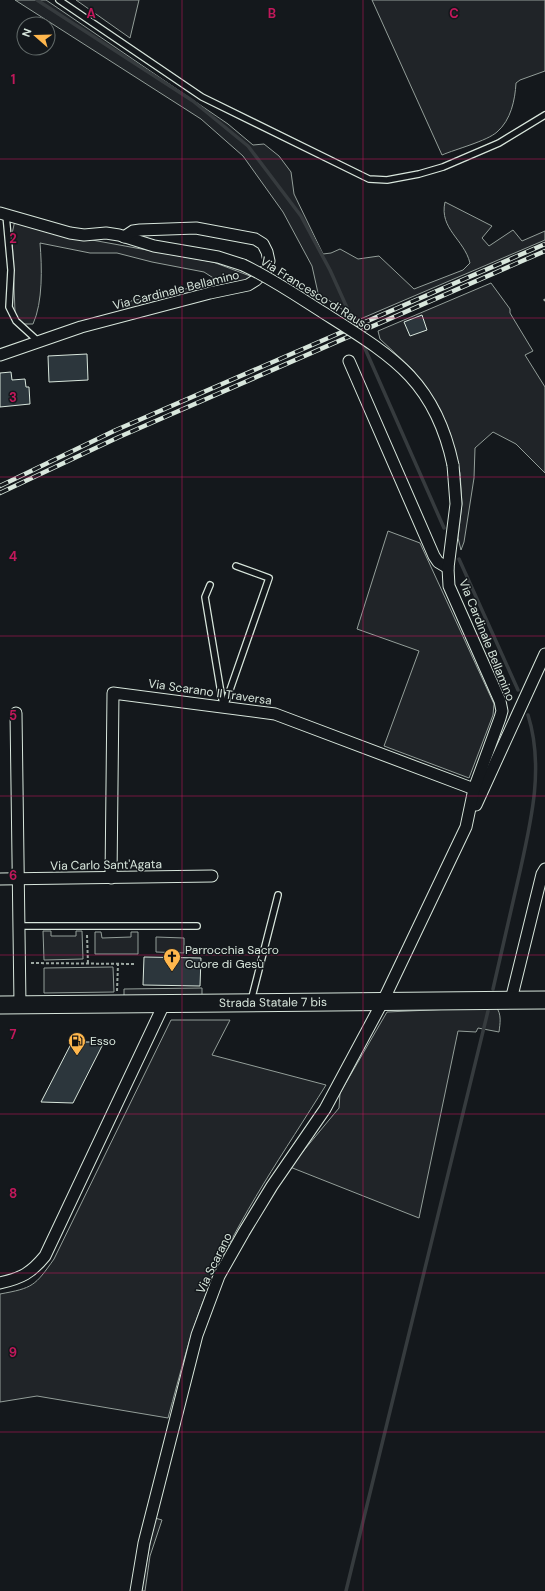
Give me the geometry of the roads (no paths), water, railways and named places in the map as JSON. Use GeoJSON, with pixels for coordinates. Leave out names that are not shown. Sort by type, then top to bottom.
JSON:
{"type":"FeatureCollection","features":[{"type":"Feature","properties":{"kind":"main road","name":"Strada Statale 7 bis"},"geometry":{"type":"LineString","coordinates":[[0,1004],[545,1000]]}},
{"type":"Feature","properties":{"kind":"street","name":"Via Francesco di Rauso"},"geometry":{"type":"LineString","coordinates":[[3,214],[84,235],[106,233],[154,246],[218,257],[243,265],[268,277],[378,347],[400,365],[421,389],[436,413],[449,446],[453,465],[456,504],[448,568]]}},
{"type":"Feature","properties":{"kind":"street","name":"Via Cardinale Bellamino"},"geometry":{"type":"LineString","coordinates":[[0,355],[81,327],[248,285],[256,280],[267,268],[269,261],[267,252],[262,244],[255,239],[215,231],[196,228],[140,230],[133,231],[124,237]]}},
{"type":"Feature","properties":{"kind":"street","name":"Via Cardinale Bellamino"},"geometry":{"type":"LineString","coordinates":[[349,360],[434,556],[438,562],[448,568],[449,586],[453,597],[500,701],[502,711],[474,789],[466,827],[383,1001]]}},
{"type":"Feature","properties":{"kind":"street"},"geometry":{"type":"LineString","coordinates":[[466,827],[545,654]]}},
{"type":"Feature","properties":{"kind":"street","name":"Via Scarano II Traversa"},"geometry":{"type":"LineString","coordinates":[[111,878],[113,692],[275,714],[474,789]]}},
{"type":"Feature","properties":{"kind":"street"},"geometry":{"type":"LineString","coordinates":[[16,713],[20,1004]]}},
{"type":"Feature","properties":{"kind":"street"},"geometry":{"type":"LineString","coordinates":[[511,1000],[542,874],[545,869]]}},
{"type":"Feature","properties":{"kind":"street","name":"Via Carlo Sant'Agata"},"geometry":{"type":"LineString","coordinates":[[0,879],[212,876]]}},
{"type":"Feature","properties":{"kind":"street","name":"Via Scarano"},"geometry":{"type":"LineString","coordinates":[[136,1591],[144,1543],[197,1335],[219,1276],[272,1186],[325,1109],[383,1001]]}},
{"type":"Feature","properties":{"kind":"street"},"geometry":{"type":"LineString","coordinates":[[0,1283],[18,1278],[34,1269],[45,1256],[165,1002]]}},
{"type":"Feature","properties":{"kind":"lane"},"geometry":{"type":"LineString","coordinates":[[59,0],[202,97],[369,179],[387,180],[419,174],[443,166],[499,143],[545,115]]}},
{"type":"Feature","properties":{"kind":"lane"},"geometry":{"type":"LineString","coordinates":[[3,214],[11,270],[9,306],[16,321],[40,342]]}},
{"type":"Feature","properties":{"kind":"lane"},"geometry":{"type":"LineString","coordinates":[[224,707],[269,578],[236,566]]}},
{"type":"Feature","properties":{"kind":"lane"},"geometry":{"type":"LineString","coordinates":[[210,586],[205,597],[224,707]]}},
{"type":"Feature","properties":{"kind":"lane"},"geometry":{"type":"LineString","coordinates":[[251,1002],[278,895]]}},
{"type":"Feature","properties":{"kind":"lane"},"geometry":{"type":"LineString","coordinates":[[19,926],[197,926]]}},
{"type":"Feature","properties":{"kind":"waterway"},"geometry":{"type":"LineString","coordinates":[[37,0],[193,101],[248,146],[301,216],[330,270],[353,321]]}},
{"type":"Feature","properties":{"kind":"waterway"},"geometry":{"type":"LineString","coordinates":[[363,344],[444,528]]}},
{"type":"Feature","properties":{"kind":"waterway"},"geometry":{"type":"LineString","coordinates":[[459,559],[518,690]]}},
{"type":"Feature","properties":{"kind":"waterway"},"geometry":{"type":"LineString","coordinates":[[493,989],[527,839],[534,798],[535,756],[533,735],[528,715]]}},
{"type":"Feature","properties":{"kind":"waterway"},"geometry":{"type":"LineString","coordinates":[[346,1591],[488,1011]]}},
{"type":"Feature","properties":{"kind":"railway"},"geometry":{"type":"LineString","coordinates":[[0,486],[116,430],[545,244]]}},
{"type":"Feature","properties":{"kind":"railway"},"geometry":{"type":"LineString","coordinates":[[0,493],[119,437],[545,251]]}},
{"type":"Feature","properties":{"kind":"place","name":"Parrocchia Sacro Cuore di Gesù"},"geometry":{"type":"Point","coordinates":[172,972]}},
{"type":"Feature","properties":{"kind":"place","name":"Esso"},"geometry":{"type":"Point","coordinates":[77,1056]}}]}
